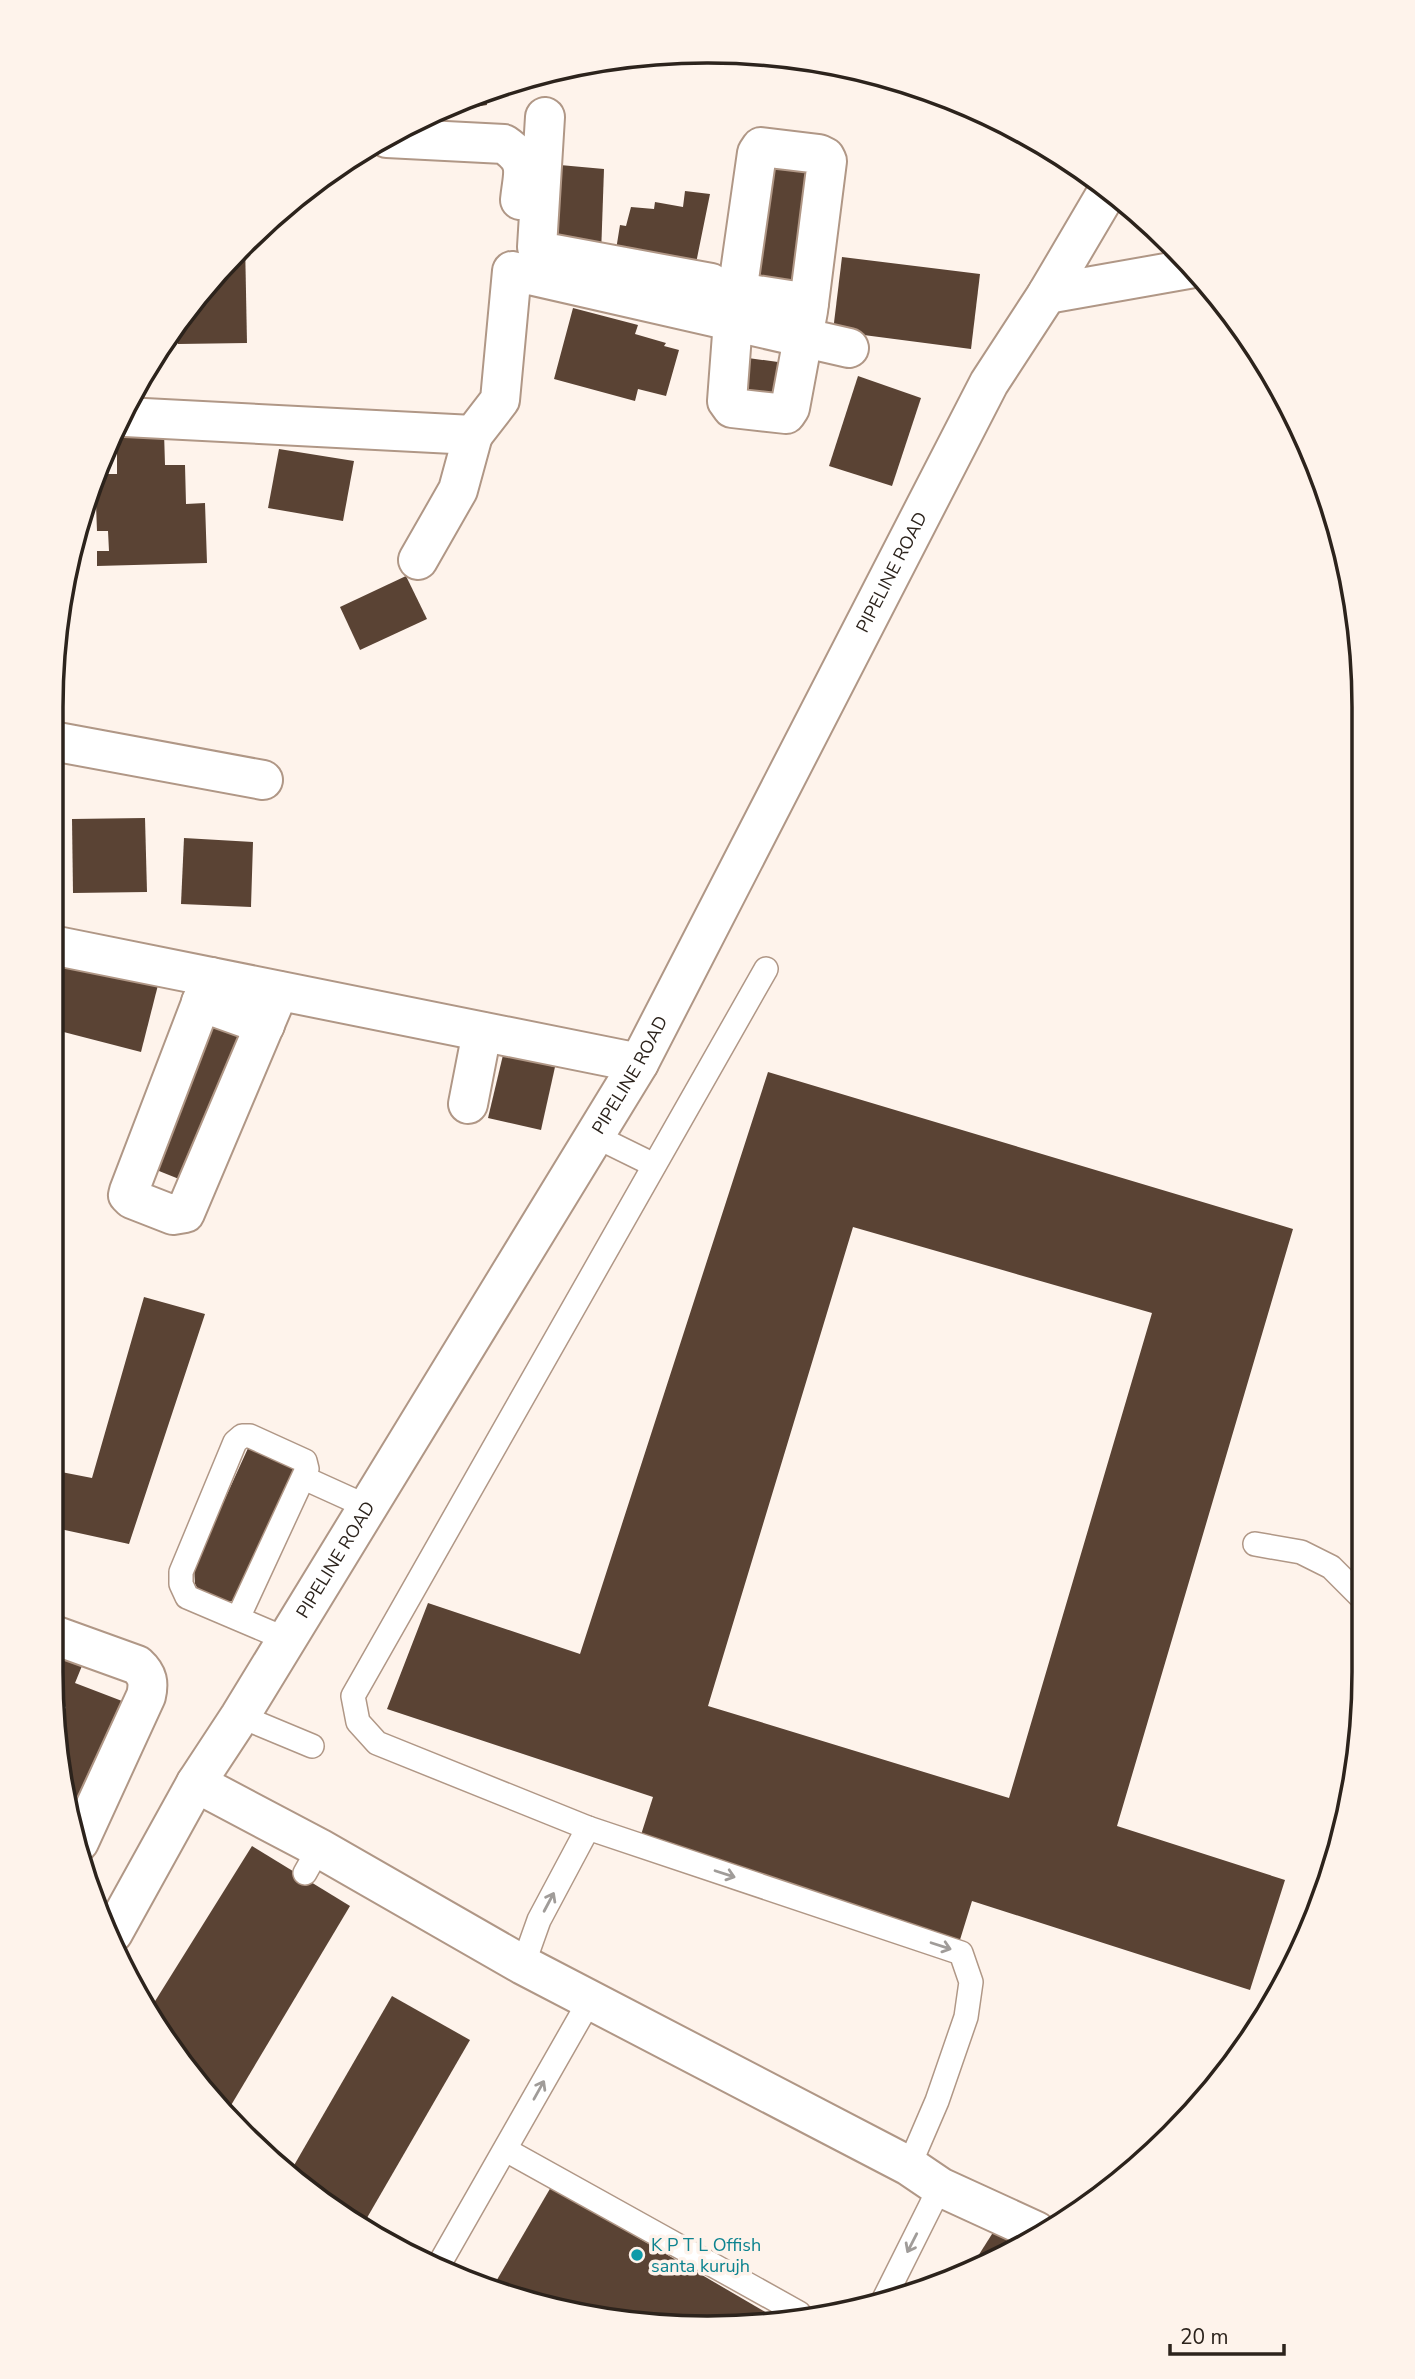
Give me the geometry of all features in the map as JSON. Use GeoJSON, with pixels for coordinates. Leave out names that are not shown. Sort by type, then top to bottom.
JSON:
{"type":"FeatureCollection","features":[{"type":"Feature","properties":{"kind":"street"},"geometry":{"type":"LineString","coordinates":[[516,152],[537,122],[560,116],[538,251],[723,311],[849,348]]}},
{"type":"Feature","properties":{"kind":"street"},"geometry":{"type":"LineString","coordinates":[[404,139],[504,144],[516,152],[524,165],[500,400],[473,435],[458,489],[418,560]]}},
{"type":"Feature","properties":{"kind":"street"},"geometry":{"type":"LineString","coordinates":[[723,311],[757,153],[761,148],[768,148],[825,157],[827,161],[803,333],[790,408],[786,414],[732,408],[727,401],[723,311],[727,194]]}},
{"type":"Feature","properties":{"kind":"street","name":"PIPELINE ROAD"},"geometry":{"type":"LineString","coordinates":[[116,1927],[196,1783],[240,1716],[639,1063],[989,383],[1047,294],[1103,199]]}},
{"type":"Feature","properties":{"kind":"street"},"geometry":{"type":"LineString","coordinates":[[1047,294],[1180,270]]}},
{"type":"Feature","properties":{"kind":"street"},"geometry":{"type":"LineString","coordinates":[[512,271],[723,311]]}},
{"type":"Feature","properties":{"kind":"street"},"geometry":{"type":"LineString","coordinates":[[132,417],[473,435]]}},
{"type":"Feature","properties":{"kind":"street"},"geometry":{"type":"LineString","coordinates":[[63,743],[263,780]]}},
{"type":"Feature","properties":{"kind":"street"},"geometry":{"type":"LineString","coordinates":[[63,948],[272,1008],[481,1031],[639,1063]]}},
{"type":"Feature","properties":{"kind":"street"},"geometry":{"type":"LineString","coordinates":[[206,990],[128,1195],[173,1215],[185,1213],[272,1008]]}},
{"type":"Feature","properties":{"kind":"street"},"geometry":{"type":"LineString","coordinates":[[468,1102],[481,1031]]}},
{"type":"Feature","properties":{"kind":"street"},"geometry":{"type":"LineString","coordinates":[[63,1638],[137,1665],[145,1673],[148,1686],[146,1696],[84,1832]]}},
{"type":"Feature","properties":{"kind":"street"},"geometry":{"type":"LineString","coordinates":[[196,1783],[312,1861],[523,1965],[909,2166],[940,2187],[1032,2229]]}},
{"type":"Feature","properties":{"kind":"lane"},"geometry":{"type":"LineString","coordinates":[[765,968],[353,1696],[358,1722],[377,1743],[588,1828],[961,1953],[971,1982],[967,2017],[937,2101],[909,2166]]}},
{"type":"Feature","properties":{"kind":"lane"},"geometry":{"type":"LineString","coordinates":[[595,1136],[654,1165]]}},
{"type":"Feature","properties":{"kind":"lane"},"geometry":{"type":"LineString","coordinates":[[238,1618],[307,1469],[305,1461],[250,1436],[242,1436],[235,1442],[181,1572],[181,1584],[187,1597],[286,1639]]}},
{"type":"Feature","properties":{"kind":"lane"},"geometry":{"type":"LineString","coordinates":[[304,1478],[368,1507]]}},
{"type":"Feature","properties":{"kind":"lane"},"geometry":{"type":"LineString","coordinates":[[1255,1544],[1301,1552],[1331,1567],[1352,1589]]}},
{"type":"Feature","properties":{"kind":"lane"},"geometry":{"type":"LineString","coordinates":[[240,1716],[312,1746]]}},
{"type":"Feature","properties":{"kind":"lane"},"geometry":{"type":"LineString","coordinates":[[523,1965],[539,1920],[588,1828]]}},
{"type":"Feature","properties":{"kind":"lane"},"geometry":{"type":"LineString","coordinates":[[442,2259],[590,2000]]}},
{"type":"Feature","properties":{"kind":"lane"},"geometry":{"type":"LineString","coordinates":[[506,2150],[793,2310]]}},
{"type":"Feature","properties":{"kind":"lane"},"geometry":{"type":"LineString","coordinates":[[889,2290],[940,2187]]}},
{"type":"Feature","properties":{"kind":"building"},"geometry":{"type":"Polygon","coordinates":[[[766,152],[821,159],[804,298],[748,291],[766,152]]]}},
{"type":"Feature","properties":{"kind":"building"},"geometry":{"type":"Polygon","coordinates":[[[549,164],[604,169],[601,255],[547,249],[549,164]]]}},
{"type":"Feature","properties":{"kind":"building"},"geometry":{"type":"Polygon","coordinates":[[[685,191],[710,194],[694,273],[615,256],[620,225],[626,226],[631,207],[654,209],[655,202],[683,207],[685,191]]]}},
{"type":"Feature","properties":{"kind":"building"},"geometry":{"type":"Polygon","coordinates":[[[842,257],[980,274],[971,349],[833,331],[842,257]]]}},
{"type":"Feature","properties":{"kind":"building"},"geometry":{"type":"Polygon","coordinates":[[[245,259],[247,343],[178,344],[196,315],[245,259]]]}},
{"type":"Feature","properties":{"kind":"building"},"geometry":{"type":"Polygon","coordinates":[[[573,308],[638,325],[635,334],[666,343],[664,346],[679,350],[666,396],[638,389],[635,401],[554,379],[573,308]]]}},
{"type":"Feature","properties":{"kind":"building"},"geometry":{"type":"Polygon","coordinates":[[[741,357],[785,363],[779,401],[736,395],[741,357]]]}},
{"type":"Feature","properties":{"kind":"building"},"geometry":{"type":"Polygon","coordinates":[[[858,376],[921,398],[892,486],[829,466],[858,376]]]}},
{"type":"Feature","properties":{"kind":"building"},"geometry":{"type":"Polygon","coordinates":[[[164,432],[165,465],[185,465],[186,504],[205,503],[207,563],[97,566],[97,551],[109,551],[108,531],[97,531],[96,503],[107,474],[117,474],[117,450],[124,433],[164,432]]]}},
{"type":"Feature","properties":{"kind":"building"},"geometry":{"type":"Polygon","coordinates":[[[279,449],[354,461],[343,521],[268,508],[279,449]]]}},
{"type":"Feature","properties":{"kind":"building"},"geometry":{"type":"Polygon","coordinates":[[[406,576],[427,619],[360,650],[340,607],[406,576]]]}},
{"type":"Feature","properties":{"kind":"building"},"geometry":{"type":"Polygon","coordinates":[[[145,818],[147,892],[73,893],[72,819],[145,818]]]}},
{"type":"Feature","properties":{"kind":"building"},"geometry":{"type":"Polygon","coordinates":[[[184,838],[253,842],[251,907],[181,904],[184,838]]]}},
{"type":"Feature","properties":{"kind":"building"},"geometry":{"type":"Polygon","coordinates":[[[63,961],[158,985],[141,1052],[63,1032],[63,961]]]}},
{"type":"Feature","properties":{"kind":"building"},"geometry":{"type":"Polygon","coordinates":[[[209,1012],[242,1027],[189,1183],[149,1167],[209,1012]]]}},
{"type":"Feature","properties":{"kind":"building"},"geometry":{"type":"Polygon","coordinates":[[[503,1055],[555,1067],[541,1130],[488,1118],[503,1055]]]}},
{"type":"Feature","properties":{"kind":"building"},"geometry":{"type":"Polygon","coordinates":[[[768,1072],[1293,1229],[1117,1826],[1285,1880],[1250,1990],[972,1901],[959,1943],[640,1838],[653,1797],[387,1709],[428,1603],[580,1654],[768,1072]],[[853,1227],[708,1706],[1009,1798],[1152,1313],[853,1227]]]}},
{"type":"Feature","properties":{"kind":"building"},"geometry":{"type":"Polygon","coordinates":[[[144,1297],[205,1314],[129,1544],[63,1530],[63,1472],[92,1478],[144,1297]]]}},
{"type":"Feature","properties":{"kind":"building"},"geometry":{"type":"Polygon","coordinates":[[[249,1446],[299,1471],[235,1600],[219,1605],[202,1596],[195,1584],[194,1567],[249,1446]]]}},
{"type":"Feature","properties":{"kind":"building"},"geometry":{"type":"Polygon","coordinates":[[[63,1647],[86,1656],[75,1683],[122,1701],[78,1811],[69,1756],[64,1714],[66,1707],[64,1706],[63,1647]]]}},
{"type":"Feature","properties":{"kind":"building"},"geometry":{"type":"Polygon","coordinates":[[[252,1846],[350,1906],[231,2105],[196,2064],[154,2002],[252,1846]]]}},
{"type":"Feature","properties":{"kind":"building"},"geometry":{"type":"Polygon","coordinates":[[[392,1996],[470,2040],[367,2218],[294,2165],[392,1996]]]}},
{"type":"Feature","properties":{"kind":"building"},"geometry":{"type":"Polygon","coordinates":[[[551,2187],[767,2313],[708,2316],[623,2310],[582,2304],[496,2281],[551,2187]]]}},
{"type":"Feature","properties":{"kind":"building"},"geometry":{"type":"Polygon","coordinates":[[[999,2223],[1019,2236],[993,2250],[978,2257],[999,2223]]]}},
{"type":"Feature","properties":{"kind":"place","name":"K P T L Offish santa kurujh"},"geometry":{"type":"Point","coordinates":[637,2255]}}]}
